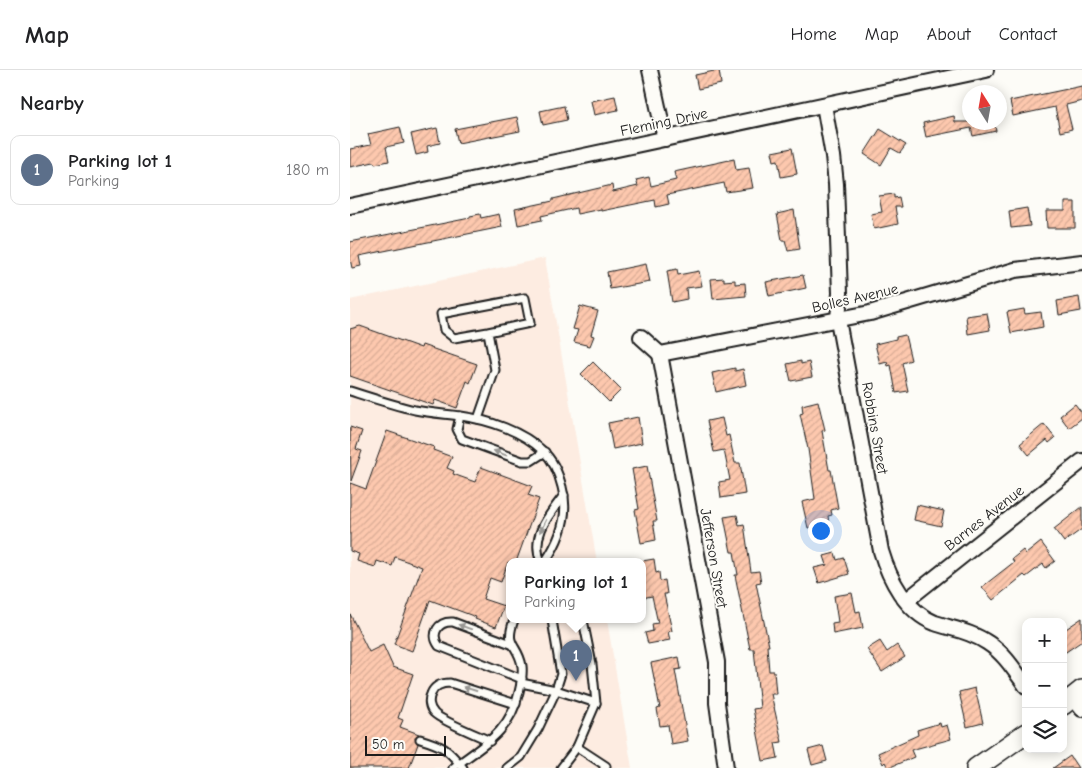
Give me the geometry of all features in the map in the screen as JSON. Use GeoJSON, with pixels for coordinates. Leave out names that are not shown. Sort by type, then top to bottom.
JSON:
{"type":"FeatureCollection","features":[{"type":"Feature","properties":{"kind":"street"},"geometry":{"type":"LineString","coordinates":[[650,70],[665,139]]}},
{"type":"Feature","properties":{"kind":"street","name":"Fleming Drive"},"geometry":{"type":"LineString","coordinates":[[350,206],[986,70]]}},
{"type":"Feature","properties":{"kind":"street","name":"Robbins Street"},"geometry":{"type":"LineString","coordinates":[[824,105],[836,184],[840,293],[838,320],[881,551],[890,576],[919,613],[933,622],[975,635],[990,644],[1022,681]]}},
{"type":"Feature","properties":{"kind":"street","name":"Bolles Avenue"},"geometry":{"type":"LineString","coordinates":[[660,354],[870,314],[1015,270],[1082,262]]}},
{"type":"Feature","properties":{"kind":"street"},"geometry":{"type":"LineString","coordinates":[[641,336],[660,354]]}},
{"type":"Feature","properties":{"kind":"street","name":"Jefferson Street"},"geometry":{"type":"LineString","coordinates":[[660,354],[717,662],[717,702],[726,768]]}},
{"type":"Feature","properties":{"kind":"street","name":"Barnes Avenue"},"geometry":{"type":"LineString","coordinates":[[907,600],[1082,461]]}},
{"type":"Feature","properties":{"kind":"street"},"geometry":{"type":"LineString","coordinates":[[976,768],[1022,736]]}},
{"type":"Feature","properties":{"kind":"lane"},"geometry":{"type":"LineString","coordinates":[[525,298],[530,323],[488,332],[454,338],[444,330],[441,314],[525,298]]}},
{"type":"Feature","properties":{"kind":"lane"},"geometry":{"type":"LineString","coordinates":[[478,419],[495,370],[488,332]]}},
{"type":"Feature","properties":{"kind":"lane"},"geometry":{"type":"LineString","coordinates":[[350,391],[417,410],[478,419],[529,439],[545,452],[559,475],[564,495],[565,514],[563,526],[556,544],[547,558]]}},
{"type":"Feature","properties":{"kind":"lane"},"geometry":{"type":"LineString","coordinates":[[460,416],[457,429],[462,439],[522,461],[531,461],[545,452]]}},
{"type":"Feature","properties":{"kind":"lane"},"geometry":{"type":"LineString","coordinates":[[540,558],[538,546],[540,530],[564,495]]}},
{"type":"Feature","properties":{"kind":"lane"},"geometry":{"type":"LineString","coordinates":[[511,644],[453,622],[443,623],[435,634],[439,646],[521,681],[596,703]]}},
{"type":"Feature","properties":{"kind":"lane"},"geometry":{"type":"LineString","coordinates":[[420,738],[441,745],[450,752],[458,766],[490,741],[502,728],[516,704],[521,681],[522,666],[518,654],[511,644],[509,635],[513,623]]}},
{"type":"Feature","properties":{"kind":"lane"},"geometry":{"type":"LineString","coordinates":[[508,768],[521,757],[538,729],[562,674],[553,623]]}},
{"type":"Feature","properties":{"kind":"lane"},"geometry":{"type":"LineString","coordinates":[[561,768],[577,747],[596,703],[592,664],[584,623]]}},
{"type":"Feature","properties":{"kind":"lane"},"geometry":{"type":"LineString","coordinates":[[490,741],[437,716],[430,705],[430,695],[433,690],[440,684],[450,683],[516,704]]}},
{"type":"Feature","properties":{"kind":"lane"},"geometry":{"type":"LineString","coordinates":[[577,747],[606,766],[604,768]]}},
{"type":"Feature","properties":{"kind":"shaded area"},"geometry":{"type":"Polygon","coordinates":[[[545,258],[596,558],[506,558],[506,623],[608,623],[632,768],[350,768],[350,300],[545,258]]]}},
{"type":"Feature","properties":{"kind":"building"},"geometry":{"type":"Polygon","coordinates":[[[719,70],[721,84],[698,89],[695,75],[719,70]]]}},
{"type":"Feature","properties":{"kind":"building"},"geometry":{"type":"Polygon","coordinates":[[[1082,86],[1082,101],[1066,105],[1072,129],[1060,132],[1055,107],[1013,116],[1010,101],[1082,86]]]}},
{"type":"Feature","properties":{"kind":"building"},"geometry":{"type":"Polygon","coordinates":[[[615,96],[618,110],[594,115],[591,101],[615,96]]]}},
{"type":"Feature","properties":{"kind":"building"},"geometry":{"type":"Polygon","coordinates":[[[564,106],[567,120],[543,125],[540,111],[564,106]]]}},
{"type":"Feature","properties":{"kind":"building"},"geometry":{"type":"Polygon","coordinates":[[[954,116],[955,122],[962,122],[962,130],[926,137],[923,123],[954,116]]]}},
{"type":"Feature","properties":{"kind":"building"},"geometry":{"type":"Polygon","coordinates":[[[517,117],[520,131],[458,143],[455,129],[517,117]]]}},
{"type":"Feature","properties":{"kind":"building"},"geometry":{"type":"Polygon","coordinates":[[[400,127],[404,143],[386,147],[389,161],[350,167],[350,149],[371,145],[368,134],[400,127]]]}},
{"type":"Feature","properties":{"kind":"building"},"geometry":{"type":"Polygon","coordinates":[[[437,128],[440,143],[427,146],[428,152],[416,155],[411,134],[437,128]]]}},
{"type":"Feature","properties":{"kind":"building"},"geometry":{"type":"Polygon","coordinates":[[[880,129],[906,145],[900,153],[891,148],[881,165],[864,154],[880,129]]]}},
{"type":"Feature","properties":{"kind":"building"},"geometry":{"type":"Polygon","coordinates":[[[972,130],[996,130],[996,131],[973,136],[972,130]]]}},
{"type":"Feature","properties":{"kind":"building"},"geometry":{"type":"Polygon","coordinates":[[[792,148],[797,174],[781,177],[778,160],[774,161],[772,152],[792,148]]]}},
{"type":"Feature","properties":{"kind":"building"},"geometry":{"type":"Polygon","coordinates":[[[734,159],[736,170],[749,168],[753,188],[726,192],[724,183],[667,195],[669,204],[656,207],[655,200],[577,214],[576,208],[541,216],[542,220],[518,225],[515,209],[612,185],[613,192],[638,186],[636,180],[649,177],[651,186],[676,180],[674,172],[734,159]]]}},
{"type":"Feature","properties":{"kind":"building"},"geometry":{"type":"Polygon","coordinates":[[[894,194],[894,198],[899,197],[901,207],[895,207],[898,224],[874,229],[871,214],[882,212],[879,196],[894,194]]]}},
{"type":"Feature","properties":{"kind":"building"},"geometry":{"type":"Polygon","coordinates":[[[1065,202],[1075,202],[1075,228],[1047,228],[1046,211],[1065,211],[1065,202]]]}},
{"type":"Feature","properties":{"kind":"building"},"geometry":{"type":"Polygon","coordinates":[[[1027,208],[1030,226],[1011,228],[1009,211],[1027,208]]]}},
{"type":"Feature","properties":{"kind":"building"},"geometry":{"type":"Polygon","coordinates":[[[794,210],[800,249],[788,251],[785,240],[782,240],[777,214],[794,210]]]}},
{"type":"Feature","properties":{"kind":"building"},"geometry":{"type":"Polygon","coordinates":[[[480,214],[481,218],[499,214],[502,227],[359,256],[361,266],[352,268],[350,242],[470,218],[470,216],[480,214]]]}},
{"type":"Feature","properties":{"kind":"building"},"geometry":{"type":"Polygon","coordinates":[[[646,264],[650,282],[610,289],[607,272],[646,264]]]}},
{"type":"Feature","properties":{"kind":"building"},"geometry":{"type":"Polygon","coordinates":[[[677,269],[678,275],[699,271],[702,286],[686,288],[687,299],[672,302],[667,271],[677,269]]]}},
{"type":"Feature","properties":{"kind":"building"},"geometry":{"type":"Polygon","coordinates":[[[803,275],[806,288],[769,296],[766,282],[803,275]]]}},
{"type":"Feature","properties":{"kind":"building"},"geometry":{"type":"Polygon","coordinates":[[[724,278],[724,281],[735,280],[735,284],[745,283],[746,296],[713,299],[711,279],[724,278]]]}},
{"type":"Feature","properties":{"kind":"building"},"geometry":{"type":"Polygon","coordinates":[[[1079,297],[1081,311],[1059,315],[1057,301],[1079,297]]]}},
{"type":"Feature","properties":{"kind":"building"},"geometry":{"type":"Polygon","coordinates":[[[580,306],[598,311],[591,335],[594,336],[590,346],[574,342],[578,330],[573,329],[580,306]]]}},
{"type":"Feature","properties":{"kind":"building"},"geometry":{"type":"Polygon","coordinates":[[[1024,309],[1025,314],[1041,312],[1043,327],[1011,333],[1007,312],[1024,309]]]}},
{"type":"Feature","properties":{"kind":"building"},"geometry":{"type":"Polygon","coordinates":[[[987,313],[990,330],[968,334],[966,316],[987,313]]]}},
{"type":"Feature","properties":{"kind":"building"},"geometry":{"type":"Polygon","coordinates":[[[360,326],[421,348],[422,345],[477,364],[470,383],[467,381],[457,408],[435,400],[433,405],[350,376],[350,329],[360,326]]]}},
{"type":"Feature","properties":{"kind":"building"},"geometry":{"type":"Polygon","coordinates":[[[905,335],[911,360],[902,363],[908,391],[896,393],[891,365],[888,366],[887,362],[880,364],[875,344],[905,335]]]}},
{"type":"Feature","properties":{"kind":"building"},"geometry":{"type":"Polygon","coordinates":[[[801,361],[801,364],[809,362],[812,377],[791,381],[787,364],[801,361]]]}},
{"type":"Feature","properties":{"kind":"building"},"geometry":{"type":"Polygon","coordinates":[[[593,362],[621,390],[609,402],[581,374],[593,362]]]}},
{"type":"Feature","properties":{"kind":"building"},"geometry":{"type":"Polygon","coordinates":[[[735,368],[735,371],[743,369],[746,385],[716,392],[712,373],[735,368]]]}},
{"type":"Feature","properties":{"kind":"building"},"geometry":{"type":"Polygon","coordinates":[[[818,401],[825,430],[822,431],[829,470],[831,470],[838,508],[831,510],[832,515],[828,516],[829,523],[808,528],[802,502],[815,499],[808,449],[800,414],[803,413],[802,405],[818,401]]]}},
{"type":"Feature","properties":{"kind":"building"},"geometry":{"type":"Polygon","coordinates":[[[1075,404],[1082,413],[1082,418],[1069,428],[1060,416],[1075,404]]]}},
{"type":"Feature","properties":{"kind":"building"},"geometry":{"type":"Polygon","coordinates":[[[638,417],[642,443],[613,449],[608,423],[638,417]]]}},
{"type":"Feature","properties":{"kind":"building"},"geometry":{"type":"Polygon","coordinates":[[[722,418],[726,436],[729,435],[735,463],[740,463],[745,494],[721,498],[719,482],[730,480],[724,450],[714,452],[707,421],[722,418]]]}},
{"type":"Feature","properties":{"kind":"building"},"geometry":{"type":"Polygon","coordinates":[[[1044,424],[1055,438],[1049,443],[1047,440],[1029,455],[1020,444],[1044,424]]]}},
{"type":"Feature","properties":{"kind":"building"},"geometry":{"type":"Polygon","coordinates":[[[350,427],[362,431],[356,449],[362,451],[351,481],[350,427]]]}},
{"type":"Feature","properties":{"kind":"building"},"geometry":{"type":"Polygon","coordinates":[[[387,431],[434,447],[433,450],[452,457],[447,468],[454,471],[453,474],[475,482],[481,467],[532,486],[528,495],[539,499],[517,558],[506,558],[506,568],[501,582],[490,578],[483,599],[504,606],[496,627],[475,619],[476,617],[430,600],[412,651],[394,644],[422,567],[395,557],[392,566],[377,561],[375,567],[357,561],[359,554],[350,551],[350,483],[366,489],[387,431]]]}},
{"type":"Feature","properties":{"kind":"building"},"geometry":{"type":"Polygon","coordinates":[[[647,466],[657,521],[653,521],[656,540],[641,543],[635,510],[639,509],[632,469],[647,466]]]}},
{"type":"Feature","properties":{"kind":"building"},"geometry":{"type":"Polygon","coordinates":[[[917,505],[944,511],[941,526],[914,520],[917,505]]]}},
{"type":"Feature","properties":{"kind":"building"},"geometry":{"type":"Polygon","coordinates":[[[1082,507],[1082,529],[1064,542],[1054,529],[1082,507]]]}},
{"type":"Feature","properties":{"kind":"building"},"geometry":{"type":"Polygon","coordinates":[[[737,515],[739,525],[744,524],[751,572],[759,571],[761,582],[756,583],[769,646],[767,646],[769,671],[774,671],[776,694],[771,694],[782,742],[775,743],[778,758],[763,761],[753,709],[760,708],[754,649],[750,649],[735,575],[738,575],[734,552],[731,552],[724,517],[737,515]]]}},
{"type":"Feature","properties":{"kind":"building"},"geometry":{"type":"Polygon","coordinates":[[[1041,542],[1055,561],[1046,568],[1043,564],[1026,577],[1024,575],[993,600],[982,587],[1014,562],[1012,559],[1023,550],[1026,554],[1041,542]]]}},
{"type":"Feature","properties":{"kind":"building"},"geometry":{"type":"Polygon","coordinates":[[[835,553],[837,560],[844,558],[849,574],[819,583],[814,568],[827,565],[824,556],[835,553]]]}},
{"type":"Feature","properties":{"kind":"building"},"geometry":{"type":"Polygon","coordinates":[[[654,559],[656,573],[659,572],[660,581],[665,580],[667,594],[664,594],[672,631],[668,632],[670,640],[648,644],[645,633],[653,631],[652,624],[658,623],[652,596],[646,597],[646,560],[654,559]]]}},
{"type":"Feature","properties":{"kind":"building"},"geometry":{"type":"Polygon","coordinates":[[[852,593],[856,612],[860,611],[863,628],[833,634],[832,623],[838,622],[834,596],[852,593]]]}},
{"type":"Feature","properties":{"kind":"building"},"geometry":{"type":"Polygon","coordinates":[[[350,614],[369,652],[383,645],[393,667],[413,674],[398,718],[403,720],[400,727],[419,734],[415,738],[418,744],[409,768],[350,768],[350,614]]]}},
{"type":"Feature","properties":{"kind":"building"},"geometry":{"type":"Polygon","coordinates":[[[1082,618],[1082,641],[1067,651],[1067,628],[1082,618]]]}},
{"type":"Feature","properties":{"kind":"building"},"geometry":{"type":"Polygon","coordinates":[[[880,641],[887,652],[897,645],[905,657],[882,672],[867,649],[880,641]]]}},
{"type":"Feature","properties":{"kind":"building"},"geometry":{"type":"Polygon","coordinates":[[[679,657],[681,669],[675,670],[688,741],[671,744],[668,725],[660,726],[657,709],[660,708],[651,663],[679,657]]]}},
{"type":"Feature","properties":{"kind":"building"},"geometry":{"type":"Polygon","coordinates":[[[975,688],[983,723],[967,727],[959,692],[975,688]]]}},
{"type":"Feature","properties":{"kind":"building"},"geometry":{"type":"Polygon","coordinates":[[[940,723],[941,727],[947,725],[951,739],[911,750],[914,757],[888,768],[885,762],[883,764],[878,753],[918,735],[917,730],[940,723]]]}},
{"type":"Feature","properties":{"kind":"building"},"geometry":{"type":"Polygon","coordinates":[[[823,746],[827,761],[812,765],[808,750],[823,746]]]}},
{"type":"Feature","properties":{"kind":"building"},"geometry":{"type":"Polygon","coordinates":[[[1070,756],[1078,768],[1053,768],[1070,756]]]}},
{"type":"Feature","properties":{"kind":"place","name":"Parking lot 1"},"geometry":{"type":"Point","coordinates":[576,681]}}]}
